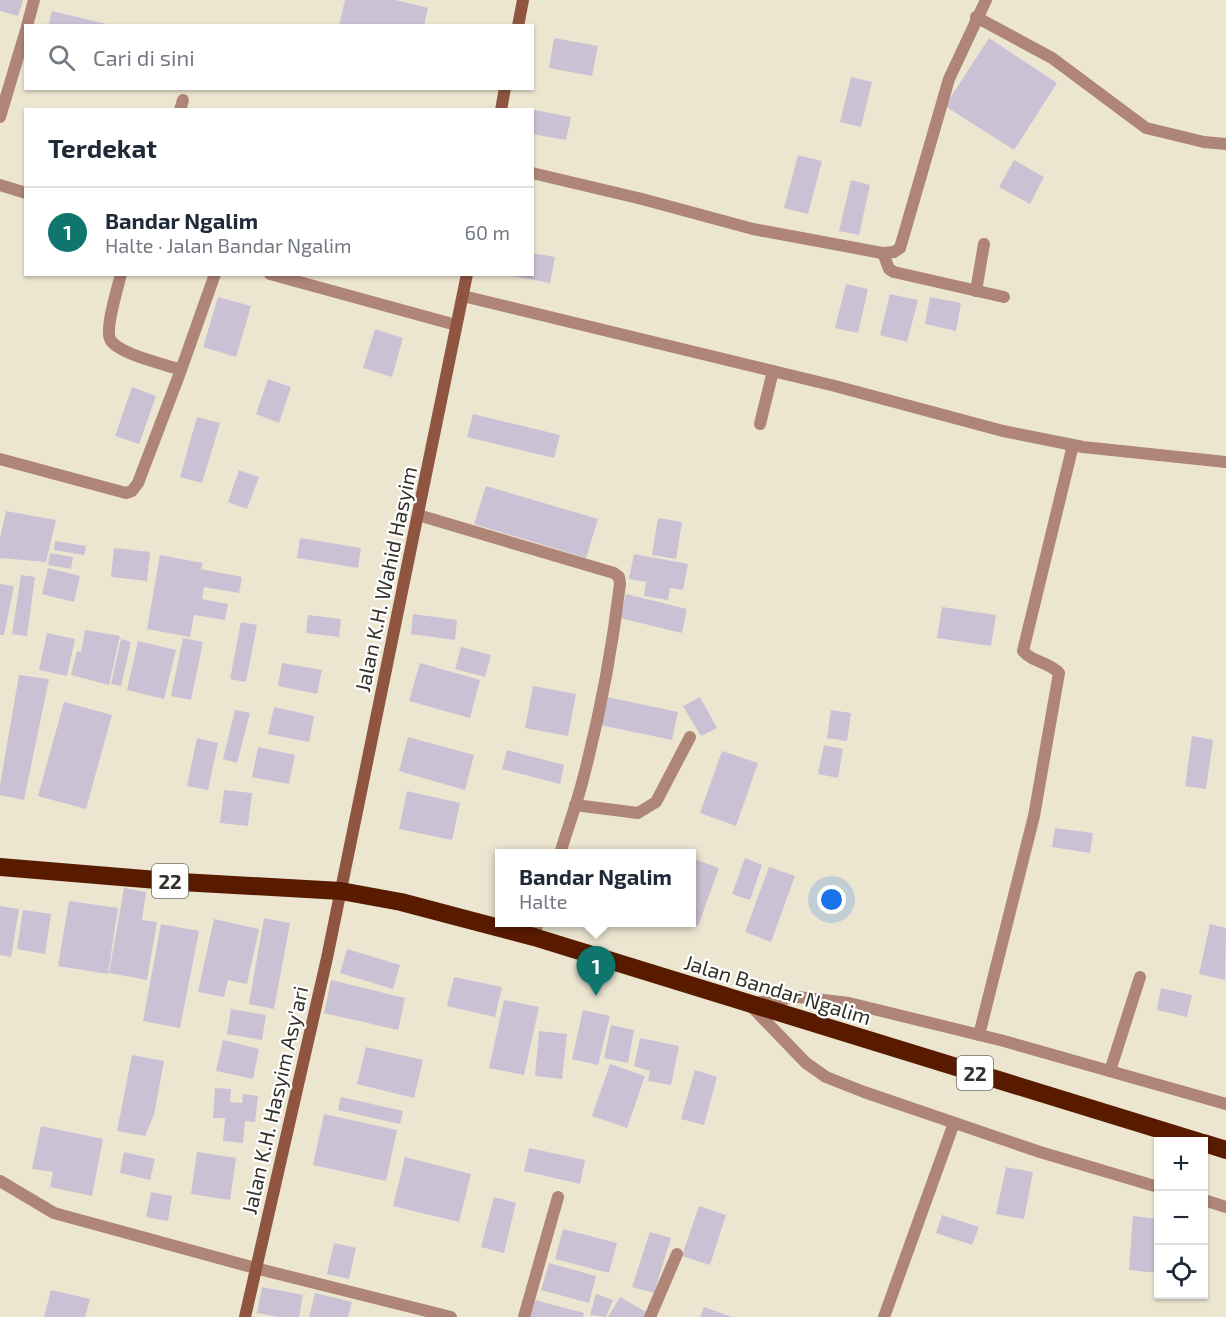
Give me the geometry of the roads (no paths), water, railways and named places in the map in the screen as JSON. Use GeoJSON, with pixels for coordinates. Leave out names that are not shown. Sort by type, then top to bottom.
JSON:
{"type":"FeatureCollection","features":[{"type":"Feature","properties":{"kind":"highway","name":"22"},"geometry":{"type":"LineString","coordinates":[[0,867],[182,882],[341,891]]}},
{"type":"Feature","properties":{"kind":"highway","name":"Jalan Bandar Ngalim"},"geometry":{"type":"LineString","coordinates":[[341,891],[495,921]]}},
{"type":"Feature","properties":{"kind":"highway","name":"Jalan Bandar Ngalim"},"geometry":{"type":"LineString","coordinates":[[536,930],[749,1004],[1186,1137]]}},
{"type":"Feature","properties":{"kind":"highway","name":"Jalan Bandar Ngalim"},"geometry":{"type":"LineString","coordinates":[[1208,1144],[1226,1149]]}},
{"type":"Feature","properties":{"kind":"main road"},"geometry":{"type":"LineString","coordinates":[[518,24],[523,0]]}},
{"type":"Feature","properties":{"kind":"main road"},"geometry":{"type":"LineString","coordinates":[[501,108],[505,90]]}},
{"type":"Feature","properties":{"kind":"main road","name":"Jalan K.H. Wahid Hasyim"},"geometry":{"type":"LineString","coordinates":[[341,891],[467,276]]}},
{"type":"Feature","properties":{"kind":"main road","name":"Jalan K.H. Hasyim Asy'ari"},"geometry":{"type":"LineString","coordinates":[[245,1317],[341,891]]}},
{"type":"Feature","properties":{"kind":"street"},"geometry":{"type":"LineString","coordinates":[[28,24],[34,0]]}},
{"type":"Feature","properties":{"kind":"street"},"geometry":{"type":"LineString","coordinates":[[534,173],[753,229],[883,253],[894,252],[900,249],[949,79],[976,17],[986,0]]}},
{"type":"Feature","properties":{"kind":"street"},"geometry":{"type":"LineString","coordinates":[[976,17],[1052,58],[1146,128],[1204,142],[1226,144]]}},
{"type":"Feature","properties":{"kind":"street"},"geometry":{"type":"LineString","coordinates":[[0,117],[24,37]]}},
{"type":"Feature","properties":{"kind":"street"},"geometry":{"type":"LineString","coordinates":[[0,184],[24,192]]}},
{"type":"Feature","properties":{"kind":"street"},"geometry":{"type":"LineString","coordinates":[[976,291],[984,244]]}},
{"type":"Feature","properties":{"kind":"street"},"geometry":{"type":"LineString","coordinates":[[883,253],[889,268],[893,271],[1004,297]]}},
{"type":"Feature","properties":{"kind":"street"},"geometry":{"type":"LineString","coordinates":[[121,276],[109,328],[109,338],[118,349],[181,370]]}},
{"type":"Feature","properties":{"kind":"street"},"geometry":{"type":"LineString","coordinates":[[0,459],[126,493],[132,491],[138,483],[214,276]]}},
{"type":"Feature","properties":{"kind":"street"},"geometry":{"type":"LineString","coordinates":[[277,276],[456,325]]}},
{"type":"Feature","properties":{"kind":"street"},"geometry":{"type":"LineString","coordinates":[[463,296],[835,386],[1003,431],[1073,445],[1226,462]]}},
{"type":"Feature","properties":{"kind":"street"},"geometry":{"type":"LineString","coordinates":[[760,424],[773,371]]}},
{"type":"Feature","properties":{"kind":"street"},"geometry":{"type":"LineString","coordinates":[[979,1035],[1034,816],[1059,673],[1053,666],[1029,658],[1023,651],[1073,445]]}},
{"type":"Feature","properties":{"kind":"street"},"geometry":{"type":"LineString","coordinates":[[418,515],[614,573],[619,577],[612,648],[596,729],[562,849]]}},
{"type":"Feature","properties":{"kind":"street"},"geometry":{"type":"LineString","coordinates":[[575,805],[638,813],[648,808],[656,802],[690,737]]}},
{"type":"Feature","properties":{"kind":"street"},"geometry":{"type":"LineString","coordinates":[[1110,1071],[1140,977]]}},
{"type":"Feature","properties":{"kind":"street"},"geometry":{"type":"LineString","coordinates":[[749,1004],[798,997],[849,1003],[979,1035],[1226,1104]]}},
{"type":"Feature","properties":{"kind":"street"},"geometry":{"type":"LineString","coordinates":[[749,1004],[806,1062],[826,1077],[1040,1152],[1154,1186]]}},
{"type":"Feature","properties":{"kind":"street"},"geometry":{"type":"LineString","coordinates":[[884,1317],[954,1123]]}},
{"type":"Feature","properties":{"kind":"street"},"geometry":{"type":"LineString","coordinates":[[0,1181],[54,1213],[255,1268],[451,1317]]}},
{"type":"Feature","properties":{"kind":"street"},"geometry":{"type":"LineString","coordinates":[[524,1317],[558,1197]]}},
{"type":"Feature","properties":{"kind":"street"},"geometry":{"type":"LineString","coordinates":[[1208,1202],[1226,1207]]}},
{"type":"Feature","properties":{"kind":"street"},"geometry":{"type":"LineString","coordinates":[[650,1317],[677,1254]]}},
{"type":"Feature","properties":{"kind":"place","name":"Bandar Ngalim"},"geometry":{"type":"Point","coordinates":[596,996]}}]}
